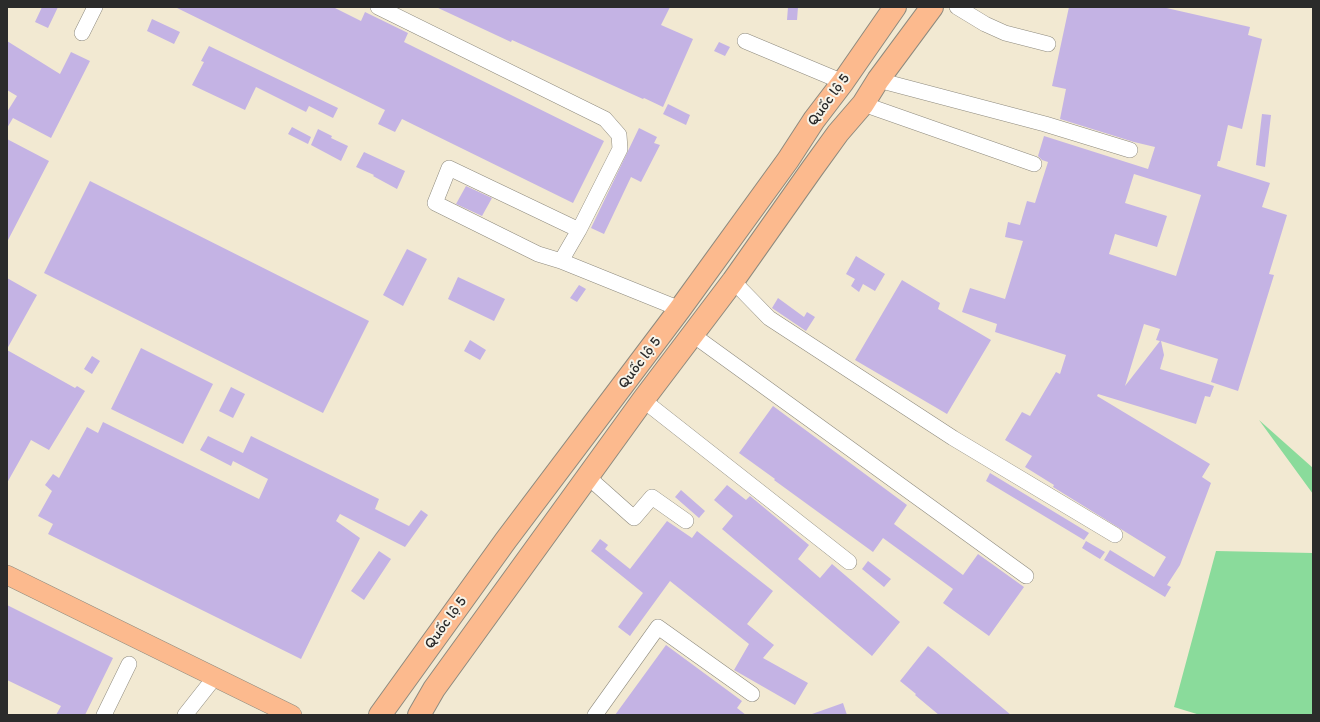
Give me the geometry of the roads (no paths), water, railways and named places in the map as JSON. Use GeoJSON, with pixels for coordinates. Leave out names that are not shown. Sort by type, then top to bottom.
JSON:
{"type":"FeatureCollection","features":[{"type":"Feature","properties":{"kind":"highway","name":"Quốc lộ 5"},"geometry":{"type":"LineString","coordinates":[[380,715],[506,540],[680,309],[788,160],[814,120],[843,82],[895,7]]}},
{"type":"Feature","properties":{"kind":"highway","name":"Quốc lộ 5"},"geometry":{"type":"LineString","coordinates":[[420,715],[434,689],[643,400],[733,281],[829,145],[863,104],[878,80],[932,7]]}},
{"type":"Feature","properties":{"kind":"main road"},"geometry":{"type":"LineString","coordinates":[[7,575],[292,715]]}},
{"type":"Feature","properties":{"kind":"lane"},"geometry":{"type":"LineString","coordinates":[[82,33],[95,7]]}},
{"type":"Feature","properties":{"kind":"lane"},"geometry":{"type":"LineString","coordinates":[[378,7],[605,119],[619,135],[620,148],[579,230],[561,261]]}},
{"type":"Feature","properties":{"kind":"lane"},"geometry":{"type":"LineString","coordinates":[[957,7],[985,24],[1005,33],[1048,44]]}},
{"type":"Feature","properties":{"kind":"lane"},"geometry":{"type":"LineString","coordinates":[[745,42],[843,82]]}},
{"type":"Feature","properties":{"kind":"lane"},"geometry":{"type":"LineString","coordinates":[[878,80],[1044,124],[1130,150]]}},
{"type":"Feature","properties":{"kind":"lane"},"geometry":{"type":"LineString","coordinates":[[863,104],[1034,164]]}},
{"type":"Feature","properties":{"kind":"lane"},"geometry":{"type":"LineString","coordinates":[[579,230],[449,168],[435,203],[538,254],[561,261],[680,309]]}},
{"type":"Feature","properties":{"kind":"lane"},"geometry":{"type":"LineString","coordinates":[[733,281],[769,318],[953,438],[1115,535]]}},
{"type":"Feature","properties":{"kind":"lane"},"geometry":{"type":"LineString","coordinates":[[692,336],[1026,576]]}},
{"type":"Feature","properties":{"kind":"lane"},"geometry":{"type":"LineString","coordinates":[[643,400],[849,562]]}},
{"type":"Feature","properties":{"kind":"lane"},"geometry":{"type":"LineString","coordinates":[[588,477],[634,518],[652,497],[686,521]]}},
{"type":"Feature","properties":{"kind":"lane"},"geometry":{"type":"LineString","coordinates":[[595,715],[658,626],[752,694]]}},
{"type":"Feature","properties":{"kind":"lane"},"geometry":{"type":"LineString","coordinates":[[104,715],[129,664]]}},
{"type":"Feature","properties":{"kind":"lane"},"geometry":{"type":"LineString","coordinates":[[185,715],[215,677]]}}]}
